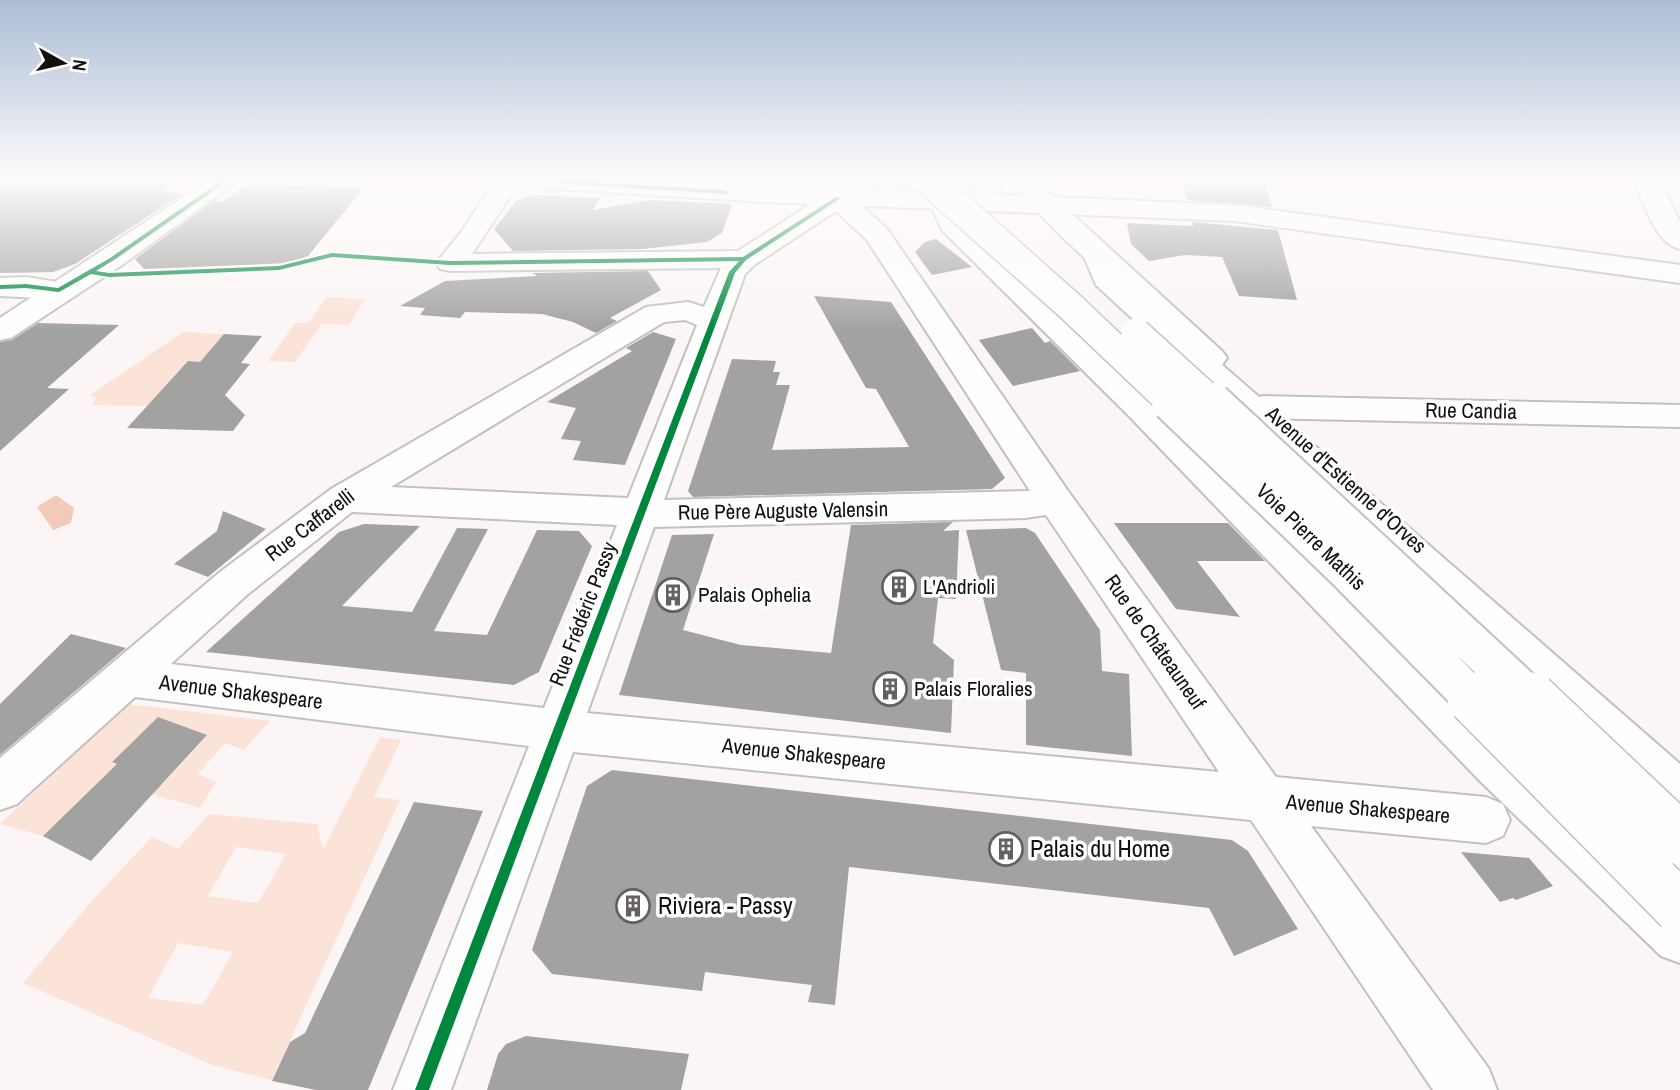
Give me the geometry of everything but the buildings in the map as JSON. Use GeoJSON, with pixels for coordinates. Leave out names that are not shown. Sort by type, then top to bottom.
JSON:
{"type":"FeatureCollection","features":[{"type":"Feature","properties":{"kind":"main road"},"geometry":{"type":"LineString","coordinates":[[0,331],[153,231]]}},
{"type":"Feature","properties":{"kind":"main road"},"geometry":{"type":"LineString","coordinates":[[476,231],[450,263],[744,260]]}},
{"type":"Feature","properties":{"kind":"main road","name":"Rue Frédéric Passy"},"geometry":{"type":"LineString","coordinates":[[422,1090],[712,320],[732,272],[779,231]]}},
{"type":"Feature","properties":{"kind":"main road","name":"Rue de Châteauneuf"},"geometry":{"type":"LineString","coordinates":[[872,231],[1055,500],[1468,1090]]}},
{"type":"Feature","properties":{"kind":"main road"},"geometry":{"type":"LineString","coordinates":[[982,231],[1186,451],[1481,750],[1680,937]]}},
{"type":"Feature","properties":{"kind":"main road","name":"Voie Pierre Mathis"},"geometry":{"type":"LineString","coordinates":[[988,231],[1334,558],[1680,908]]}},
{"type":"Feature","properties":{"kind":"main road","name":"Voie Pierre Mathis"},"geometry":{"type":"LineString","coordinates":[[1001,231],[1086,288],[1376,552],[1680,839]]}},
{"type":"Feature","properties":{"kind":"main road","name":"Avenue d'Estienne d'Orves"},"geometry":{"type":"LineString","coordinates":[[1073,231],[1263,407],[1571,679],[1680,770]]}},
{"type":"Feature","properties":{"kind":"main road"},"geometry":{"type":"LineString","coordinates":[[1370,231],[1680,274]]}},
{"type":"Feature","properties":{"kind":"main road"},"geometry":{"type":"LineString","coordinates":[[1096,252],[1106,279],[1680,794]]}},
{"type":"Feature","properties":{"kind":"main road","name":"Rue Caffarelli"},"geometry":{"type":"LineString","coordinates":[[0,788],[234,583],[344,498],[657,313],[684,287],[685,277],[680,261]]}},
{"type":"Feature","properties":{"kind":"main road"},"geometry":{"type":"LineString","coordinates":[[0,287],[26,286],[59,290]]}},
{"type":"Feature","properties":{"kind":"main road","name":"Rue Caffarelli"},"geometry":{"type":"LineString","coordinates":[[657,313],[688,311],[712,320]]}},
{"type":"Feature","properties":{"kind":"main road","name":"Rue Candia"},"geometry":{"type":"LineString","coordinates":[[1263,407],[1680,416]]}},
{"type":"Feature","properties":{"kind":"main road","name":"Rue Père Auguste Valensin"},"geometry":{"type":"LineString","coordinates":[[344,498],[640,514],[1025,505],[1055,500]]}},
{"type":"Feature","properties":{"kind":"main road","name":"Avenue Shakespeare"},"geometry":{"type":"LineString","coordinates":[[124,677],[558,730],[1486,820]]}},
{"type":"Feature","properties":{"kind":"shaded area"},"geometry":{"type":"Polygon","coordinates":[[[327,297],[365,299],[349,325],[322,324],[295,362],[268,361],[295,323],[308,323],[327,297]]]}},
{"type":"Feature","properties":{"kind":"shaded area"},"geometry":{"type":"Polygon","coordinates":[[[183,332],[224,334],[200,362],[188,361],[147,406],[93,405],[96,398],[90,395],[183,332]]]}},
{"type":"Feature","properties":{"kind":"shaded area"},"geometry":{"type":"Polygon","coordinates":[[[56,495],[74,508],[71,523],[53,530],[37,507],[56,495]]]}},
{"type":"Feature","properties":{"kind":"shaded area"},"geometry":{"type":"Polygon","coordinates":[[[128,704],[270,721],[244,750],[225,743],[198,774],[216,782],[200,808],[151,794],[96,785],[43,836],[0,824],[128,704]],[[158,717],[112,762],[162,785],[207,736],[158,717]]]}},
{"type":"Feature","properties":{"kind":"shaded area"},"geometry":{"type":"Polygon","coordinates":[[[380,737],[401,740],[374,797],[400,800],[272,1080],[215,1066],[23,983],[97,895],[152,837],[178,849],[209,814],[317,824],[323,850],[380,737]],[[236,847],[208,896],[258,903],[286,854],[236,847]],[[178,943],[148,998],[203,1005],[233,952],[178,943]]]}},
{"type":"Feature","properties":{"kind":"cycle path"},"geometry":{"type":"LineString","coordinates":[[0,287],[26,286],[59,290],[112,259],[153,231]]}},
{"type":"Feature","properties":{"kind":"cycle path"},"geometry":{"type":"LineString","coordinates":[[422,1090],[732,272],[744,259],[787,231]]}},
{"type":"Feature","properties":{"kind":"cycle path"},"geometry":{"type":"LineString","coordinates":[[91,272],[109,275],[279,268],[332,255],[450,263],[744,259]]}},
{"type":"Feature","properties":{"kind":"place","name":"L'Andrioli"},"geometry":{"type":"Point","coordinates":[899,587]}},
{"type":"Feature","properties":{"kind":"place","name":"Palais Ophelia"},"geometry":{"type":"Point","coordinates":[673,595]}},
{"type":"Feature","properties":{"kind":"place","name":"Palais Floralies"},"geometry":{"type":"Point","coordinates":[890,689]}},
{"type":"Feature","properties":{"kind":"place","name":"Palais du Home"},"geometry":{"type":"Point","coordinates":[1006,849]}},
{"type":"Feature","properties":{"kind":"place","name":"Riviera - Passy"},"geometry":{"type":"Point","coordinates":[633,906]}}]}
